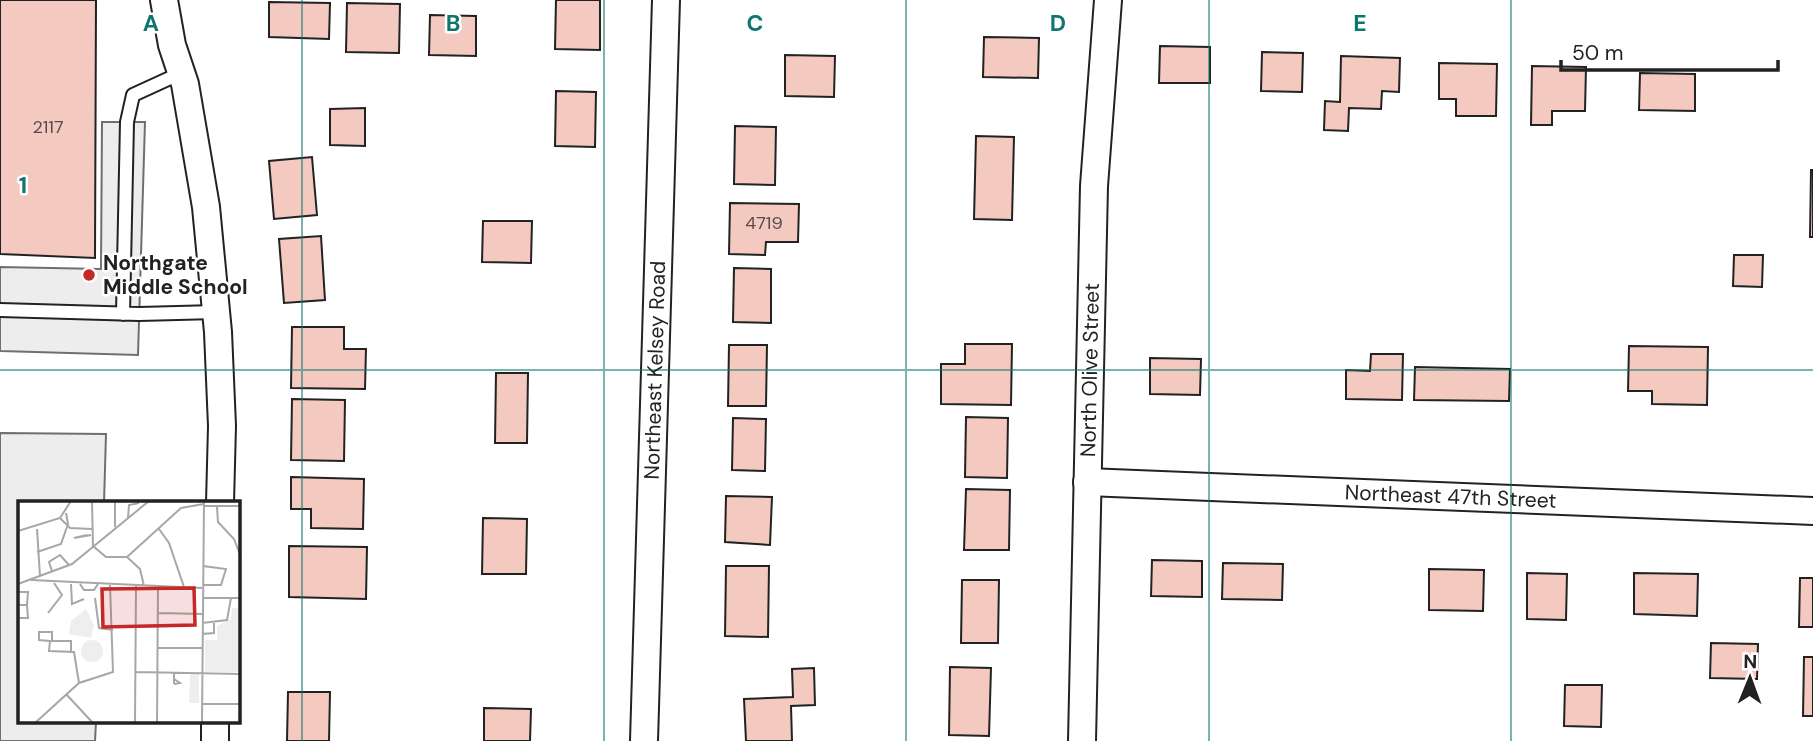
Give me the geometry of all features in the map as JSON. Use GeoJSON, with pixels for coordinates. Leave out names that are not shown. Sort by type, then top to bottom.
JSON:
{"type":"FeatureCollection","features":[{"type":"Feature","properties":{"kind":"street"},"geometry":{"type":"LineString","coordinates":[[164,0],[172,45],[185,84],[206,207],[216,312],[222,426],[220,501]]}},
{"type":"Feature","properties":{"kind":"street","name":"Northeast Kelsey Road"},"geometry":{"type":"LineString","coordinates":[[644,741],[666,0]]}},
{"type":"Feature","properties":{"kind":"street","name":"North Olive Street"},"geometry":{"type":"LineString","coordinates":[[1082,741],[1094,186],[1108,0]]}},
{"type":"Feature","properties":{"kind":"street","name":"Northeast 47th Street"},"geometry":{"type":"LineString","coordinates":[[1087,482],[1813,511]]}},
{"type":"Feature","properties":{"kind":"lane"},"geometry":{"type":"LineString","coordinates":[[123,314],[127,122],[133,95],[181,73]]}},
{"type":"Feature","properties":{"kind":"lane"},"geometry":{"type":"LineString","coordinates":[[0,310],[123,314],[216,312]]}},
{"type":"Feature","properties":{"kind":"shaded area"},"geometry":{"type":"Polygon","coordinates":[[[102,122],[145,122],[138,355],[0,351],[0,267],[101,269],[102,122]]]}},
{"type":"Feature","properties":{"kind":"shaded area"},"geometry":{"type":"Polygon","coordinates":[[[0,433],[106,434],[104,501],[18,501],[18,724],[96,724],[95,741],[0,741],[0,433]]]}},
{"type":"Feature","properties":{"kind":"building","name":"Northgate Middle School"},"geometry":{"type":"Polygon","coordinates":[[[0,0],[96,0],[95,258],[0,254],[0,0]]]}},
{"type":"Feature","properties":{"kind":"building"},"geometry":{"type":"Polygon","coordinates":[[[556,0],[600,0],[600,50],[555,49],[556,0]]]}},
{"type":"Feature","properties":{"kind":"building"},"geometry":{"type":"Polygon","coordinates":[[[269,2],[330,3],[329,39],[269,37],[269,2]]]}},
{"type":"Feature","properties":{"kind":"building"},"geometry":{"type":"Polygon","coordinates":[[[347,3],[400,4],[399,53],[346,52],[347,3]]]}},
{"type":"Feature","properties":{"kind":"building"},"geometry":{"type":"Polygon","coordinates":[[[430,15],[476,16],[476,56],[429,55],[430,15]]]}},
{"type":"Feature","properties":{"kind":"building"},"geometry":{"type":"Polygon","coordinates":[[[984,37],[1039,38],[1038,78],[983,77],[984,37]]]}},
{"type":"Feature","properties":{"kind":"building"},"geometry":{"type":"Polygon","coordinates":[[[1160,46],[1210,47],[1210,83],[1159,83],[1160,46]]]}},
{"type":"Feature","properties":{"kind":"building"},"geometry":{"type":"Polygon","coordinates":[[[1262,52],[1303,53],[1302,92],[1261,91],[1262,52]]]}},
{"type":"Feature","properties":{"kind":"building"},"geometry":{"type":"Polygon","coordinates":[[[785,55],[835,56],[834,97],[785,96],[785,55]]]}},
{"type":"Feature","properties":{"kind":"building"},"geometry":{"type":"Polygon","coordinates":[[[1341,56],[1400,58],[1399,92],[1382,91],[1381,109],[1349,108],[1348,131],[1324,130],[1325,101],[1340,102],[1341,56]]]}},
{"type":"Feature","properties":{"kind":"building"},"geometry":{"type":"Polygon","coordinates":[[[1439,63],[1497,64],[1496,116],[1456,116],[1456,99],[1439,99],[1439,63]]]}},
{"type":"Feature","properties":{"kind":"building"},"geometry":{"type":"Polygon","coordinates":[[[1532,66],[1586,67],[1585,111],[1552,111],[1552,125],[1531,125],[1532,66]]]}},
{"type":"Feature","properties":{"kind":"building"},"geometry":{"type":"Polygon","coordinates":[[[1640,73],[1695,74],[1695,111],[1639,110],[1640,73]]]}},
{"type":"Feature","properties":{"kind":"building"},"geometry":{"type":"Polygon","coordinates":[[[556,91],[596,92],[595,147],[555,146],[556,91]]]}},
{"type":"Feature","properties":{"kind":"building"},"geometry":{"type":"Polygon","coordinates":[[[365,108],[365,146],[330,145],[330,109],[365,108]]]}},
{"type":"Feature","properties":{"kind":"building"},"geometry":{"type":"Polygon","coordinates":[[[735,126],[776,127],[775,185],[734,184],[735,126]]]}},
{"type":"Feature","properties":{"kind":"building"},"geometry":{"type":"Polygon","coordinates":[[[976,136],[1014,137],[1012,220],[974,219],[976,136]]]}},
{"type":"Feature","properties":{"kind":"building"},"geometry":{"type":"Polygon","coordinates":[[[312,157],[317,215],[274,219],[269,161],[312,157]]]}},
{"type":"Feature","properties":{"kind":"building"},"geometry":{"type":"Polygon","coordinates":[[[1813,170],[1813,237],[1810,237],[1813,170]]]}},
{"type":"Feature","properties":{"kind":"building"},"geometry":{"type":"Polygon","coordinates":[[[730,203],[799,204],[798,242],[766,242],[765,255],[729,254],[730,203]]]}},
{"type":"Feature","properties":{"kind":"building"},"geometry":{"type":"Polygon","coordinates":[[[483,221],[532,221],[531,263],[482,262],[483,221]]]}},
{"type":"Feature","properties":{"kind":"building"},"geometry":{"type":"Polygon","coordinates":[[[321,236],[325,300],[284,303],[279,239],[321,236]]]}},
{"type":"Feature","properties":{"kind":"building"},"geometry":{"type":"Polygon","coordinates":[[[1734,255],[1763,255],[1762,287],[1733,286],[1734,255]]]}},
{"type":"Feature","properties":{"kind":"building"},"geometry":{"type":"Polygon","coordinates":[[[734,268],[771,269],[771,323],[733,322],[734,268]]]}},
{"type":"Feature","properties":{"kind":"building"},"geometry":{"type":"Polygon","coordinates":[[[292,327],[344,327],[344,349],[366,349],[365,389],[291,388],[292,327]]]}},
{"type":"Feature","properties":{"kind":"building"},"geometry":{"type":"Polygon","coordinates":[[[965,344],[1012,344],[1011,405],[941,404],[941,364],[965,364],[965,344]]]}},
{"type":"Feature","properties":{"kind":"building"},"geometry":{"type":"Polygon","coordinates":[[[729,345],[767,345],[766,406],[728,406],[729,345]]]}},
{"type":"Feature","properties":{"kind":"building"},"geometry":{"type":"Polygon","coordinates":[[[1629,346],[1708,347],[1707,405],[1652,404],[1652,391],[1628,391],[1629,346]]]}},
{"type":"Feature","properties":{"kind":"building"},"geometry":{"type":"Polygon","coordinates":[[[1371,354],[1403,354],[1402,400],[1346,399],[1346,370],[1370,371],[1371,354]]]}},
{"type":"Feature","properties":{"kind":"building"},"geometry":{"type":"Polygon","coordinates":[[[1150,358],[1201,359],[1200,395],[1150,394],[1150,358]]]}},
{"type":"Feature","properties":{"kind":"building"},"geometry":{"type":"Polygon","coordinates":[[[1415,367],[1510,369],[1509,401],[1414,400],[1415,367]]]}},
{"type":"Feature","properties":{"kind":"building"},"geometry":{"type":"Polygon","coordinates":[[[496,373],[528,373],[527,443],[495,443],[496,373]]]}},
{"type":"Feature","properties":{"kind":"building"},"geometry":{"type":"Polygon","coordinates":[[[292,399],[345,400],[344,461],[291,460],[292,399]]]}},
{"type":"Feature","properties":{"kind":"building"},"geometry":{"type":"Polygon","coordinates":[[[966,417],[1008,418],[1007,478],[965,477],[966,417]]]}},
{"type":"Feature","properties":{"kind":"building"},"geometry":{"type":"Polygon","coordinates":[[[733,418],[766,419],[765,471],[732,470],[733,418]]]}},
{"type":"Feature","properties":{"kind":"building"},"geometry":{"type":"Polygon","coordinates":[[[291,477],[364,479],[363,529],[311,528],[311,509],[291,509],[291,477]]]}},
{"type":"Feature","properties":{"kind":"building"},"geometry":{"type":"Polygon","coordinates":[[[966,489],[1010,490],[1009,550],[964,550],[966,489]]]}},
{"type":"Feature","properties":{"kind":"building"},"geometry":{"type":"Polygon","coordinates":[[[726,496],[772,497],[770,545],[725,542],[726,496]]]}},
{"type":"Feature","properties":{"kind":"building"},"geometry":{"type":"Polygon","coordinates":[[[483,518],[527,519],[526,574],[482,574],[483,518]]]}},
{"type":"Feature","properties":{"kind":"building"},"geometry":{"type":"Polygon","coordinates":[[[289,546],[367,547],[366,599],[289,597],[289,546]]]}},
{"type":"Feature","properties":{"kind":"building"},"geometry":{"type":"Polygon","coordinates":[[[1152,560],[1202,561],[1202,597],[1151,596],[1152,560]]]}},
{"type":"Feature","properties":{"kind":"building"},"geometry":{"type":"Polygon","coordinates":[[[1223,563],[1283,564],[1282,600],[1222,599],[1223,563]]]}},
{"type":"Feature","properties":{"kind":"building"},"geometry":{"type":"Polygon","coordinates":[[[726,566],[769,566],[768,637],[725,636],[726,566]]]}},
{"type":"Feature","properties":{"kind":"building"},"geometry":{"type":"Polygon","coordinates":[[[1429,569],[1484,570],[1483,611],[1429,610],[1429,569]]]}},
{"type":"Feature","properties":{"kind":"building"},"geometry":{"type":"Polygon","coordinates":[[[1527,573],[1567,574],[1566,620],[1527,619],[1527,573]]]}},
{"type":"Feature","properties":{"kind":"building"},"geometry":{"type":"Polygon","coordinates":[[[1634,573],[1698,574],[1697,616],[1634,614],[1634,573]]]}},
{"type":"Feature","properties":{"kind":"building"},"geometry":{"type":"Polygon","coordinates":[[[1800,578],[1813,578],[1813,627],[1799,627],[1800,578]]]}},
{"type":"Feature","properties":{"kind":"building"},"geometry":{"type":"Polygon","coordinates":[[[962,580],[999,580],[998,643],[961,643],[962,580]]]}},
{"type":"Feature","properties":{"kind":"building"},"geometry":{"type":"Polygon","coordinates":[[[1711,643],[1758,644],[1757,679],[1710,678],[1711,643]]]}},
{"type":"Feature","properties":{"kind":"building"},"geometry":{"type":"Polygon","coordinates":[[[1804,657],[1813,657],[1813,716],[1803,716],[1804,657]]]}},
{"type":"Feature","properties":{"kind":"building"},"geometry":{"type":"Polygon","coordinates":[[[950,667],[991,668],[989,736],[949,735],[950,667]]]}},
{"type":"Feature","properties":{"kind":"building"},"geometry":{"type":"Polygon","coordinates":[[[814,668],[815,705],[791,706],[792,741],[746,741],[744,699],[793,697],[792,669],[814,668]]]}},
{"type":"Feature","properties":{"kind":"building"},"geometry":{"type":"Polygon","coordinates":[[[1565,685],[1602,685],[1601,727],[1564,726],[1565,685]]]}},
{"type":"Feature","properties":{"kind":"building"},"geometry":{"type":"Polygon","coordinates":[[[288,692],[330,692],[329,741],[287,741],[288,692]]]}},
{"type":"Feature","properties":{"kind":"building"},"geometry":{"type":"Polygon","coordinates":[[[484,708],[531,709],[530,741],[484,741],[484,708]]]}},
{"type":"Feature","properties":{"kind":"place","name":"Northgate Middle School"},"geometry":{"type":"Point","coordinates":[89,275]}}]}
